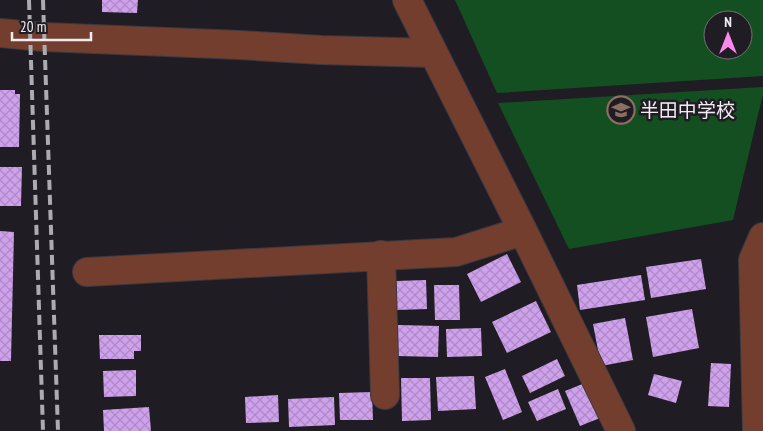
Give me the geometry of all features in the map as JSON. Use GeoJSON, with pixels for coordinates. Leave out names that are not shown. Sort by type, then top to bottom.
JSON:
{"type":"FeatureCollection","features":[{"type":"Feature","properties":{"kind":"street"},"geometry":{"type":"LineString","coordinates":[[407,0],[524,231],[621,431]]}},
{"type":"Feature","properties":{"kind":"street"},"geometry":{"type":"LineString","coordinates":[[0,33],[321,50],[433,52]]}},
{"type":"Feature","properties":{"kind":"street"},"geometry":{"type":"LineString","coordinates":[[87,272],[456,252],[524,231]]}},
{"type":"Feature","properties":{"kind":"street"},"geometry":{"type":"LineString","coordinates":[[757,431],[760,253]]}},
{"type":"Feature","properties":{"kind":"street"},"geometry":{"type":"LineString","coordinates":[[381,255],[385,395]]}},
{"type":"Feature","properties":{"kind":"green space"},"geometry":{"type":"Polygon","coordinates":[[[455,0],[763,0],[763,76],[497,93],[455,0]]]}},
{"type":"Feature","properties":{"kind":"green space"},"geometry":{"type":"Polygon","coordinates":[[[763,87],[763,94],[733,220],[569,249],[498,103],[763,87]]]}},
{"type":"Feature","properties":{"kind":"building"},"geometry":{"type":"Polygon","coordinates":[[[102,0],[138,0],[137,13],[102,12],[102,0]]]}},
{"type":"Feature","properties":{"kind":"building"},"geometry":{"type":"Polygon","coordinates":[[[0,90],[15,90],[15,94],[20,94],[19,147],[0,147],[0,90]]]}},
{"type":"Feature","properties":{"kind":"building"},"geometry":{"type":"Polygon","coordinates":[[[0,167],[22,167],[21,206],[0,206],[0,167]]]}},
{"type":"Feature","properties":{"kind":"building"},"geometry":{"type":"Polygon","coordinates":[[[0,231],[14,232],[11,361],[0,361],[0,231]]]}},
{"type":"Feature","properties":{"kind":"building"},"geometry":{"type":"Polygon","coordinates":[[[507,254],[521,282],[481,302],[467,274],[507,254]]]}},
{"type":"Feature","properties":{"kind":"building"},"geometry":{"type":"Polygon","coordinates":[[[701,259],[706,289],[651,298],[646,267],[701,259]]]}},
{"type":"Feature","properties":{"kind":"building"},"geometry":{"type":"Polygon","coordinates":[[[641,275],[645,300],[580,310],[577,285],[641,275]]]}},
{"type":"Feature","properties":{"kind":"building"},"geometry":{"type":"Polygon","coordinates":[[[426,280],[427,309],[397,310],[396,281],[426,280]]]}},
{"type":"Feature","properties":{"kind":"building"},"geometry":{"type":"Polygon","coordinates":[[[434,285],[459,285],[460,320],[435,320],[434,285]]]}},
{"type":"Feature","properties":{"kind":"building"},"geometry":{"type":"Polygon","coordinates":[[[536,301],[551,332],[507,353],[492,322],[536,301]]]}},
{"type":"Feature","properties":{"kind":"building"},"geometry":{"type":"Polygon","coordinates":[[[692,309],[699,348],[653,357],[646,317],[692,309]]]}},
{"type":"Feature","properties":{"kind":"building"},"geometry":{"type":"Polygon","coordinates":[[[625,318],[633,360],[601,366],[593,324],[625,318]]]}},
{"type":"Feature","properties":{"kind":"building"},"geometry":{"type":"Polygon","coordinates":[[[398,325],[439,326],[438,357],[397,356],[398,325]]]}},
{"type":"Feature","properties":{"kind":"building"},"geometry":{"type":"Polygon","coordinates":[[[481,328],[482,356],[447,357],[446,329],[481,328]]]}},
{"type":"Feature","properties":{"kind":"building"},"geometry":{"type":"Polygon","coordinates":[[[99,335],[141,335],[141,351],[134,351],[134,359],[100,359],[99,335]]]}},
{"type":"Feature","properties":{"kind":"building"},"geometry":{"type":"Polygon","coordinates":[[[557,359],[565,376],[530,393],[522,376],[557,359]]]}},
{"type":"Feature","properties":{"kind":"building"},"geometry":{"type":"Polygon","coordinates":[[[711,363],[731,364],[729,407],[708,406],[711,363]]]}},
{"type":"Feature","properties":{"kind":"building"},"geometry":{"type":"Polygon","coordinates":[[[505,369],[522,412],[503,420],[485,377],[505,369]]]}},
{"type":"Feature","properties":{"kind":"building"},"geometry":{"type":"Polygon","coordinates":[[[136,370],[136,396],[104,397],[103,371],[136,370]]]}},
{"type":"Feature","properties":{"kind":"building"},"geometry":{"type":"Polygon","coordinates":[[[654,374],[682,381],[676,403],[648,395],[654,374]]]}},
{"type":"Feature","properties":{"kind":"building"},"geometry":{"type":"Polygon","coordinates":[[[474,376],[476,409],[438,411],[436,377],[474,376]]]}},
{"type":"Feature","properties":{"kind":"building"},"geometry":{"type":"Polygon","coordinates":[[[401,378],[430,378],[431,420],[402,421],[401,378]]]}},
{"type":"Feature","properties":{"kind":"building"},"geometry":{"type":"Polygon","coordinates":[[[585,383],[600,418],[580,426],[565,391],[585,383]]]}},
{"type":"Feature","properties":{"kind":"building"},"geometry":{"type":"Polygon","coordinates":[[[558,389],[566,409],[537,421],[528,402],[558,389]]]}},
{"type":"Feature","properties":{"kind":"building"},"geometry":{"type":"Polygon","coordinates":[[[372,392],[373,420],[340,420],[339,393],[372,392]]]}},
{"type":"Feature","properties":{"kind":"building"},"geometry":{"type":"Polygon","coordinates":[[[278,395],[279,422],[246,423],[245,397],[278,395]]]}},
{"type":"Feature","properties":{"kind":"building"},"geometry":{"type":"Polygon","coordinates":[[[334,397],[335,425],[289,427],[288,399],[334,397]]]}},
{"type":"Feature","properties":{"kind":"building"},"geometry":{"type":"Polygon","coordinates":[[[149,407],[151,431],[104,431],[103,410],[149,407]]]}},
{"type":"Feature","properties":{"kind":"railway"},"geometry":{"type":"LineString","coordinates":[[29,0],[43,431]]}},
{"type":"Feature","properties":{"kind":"railway"},"geometry":{"type":"LineString","coordinates":[[43,0],[58,431]]}},
{"type":"Feature","properties":{"kind":"place","name":"半田中学校"},"geometry":{"type":"Point","coordinates":[621,110]}}]}
